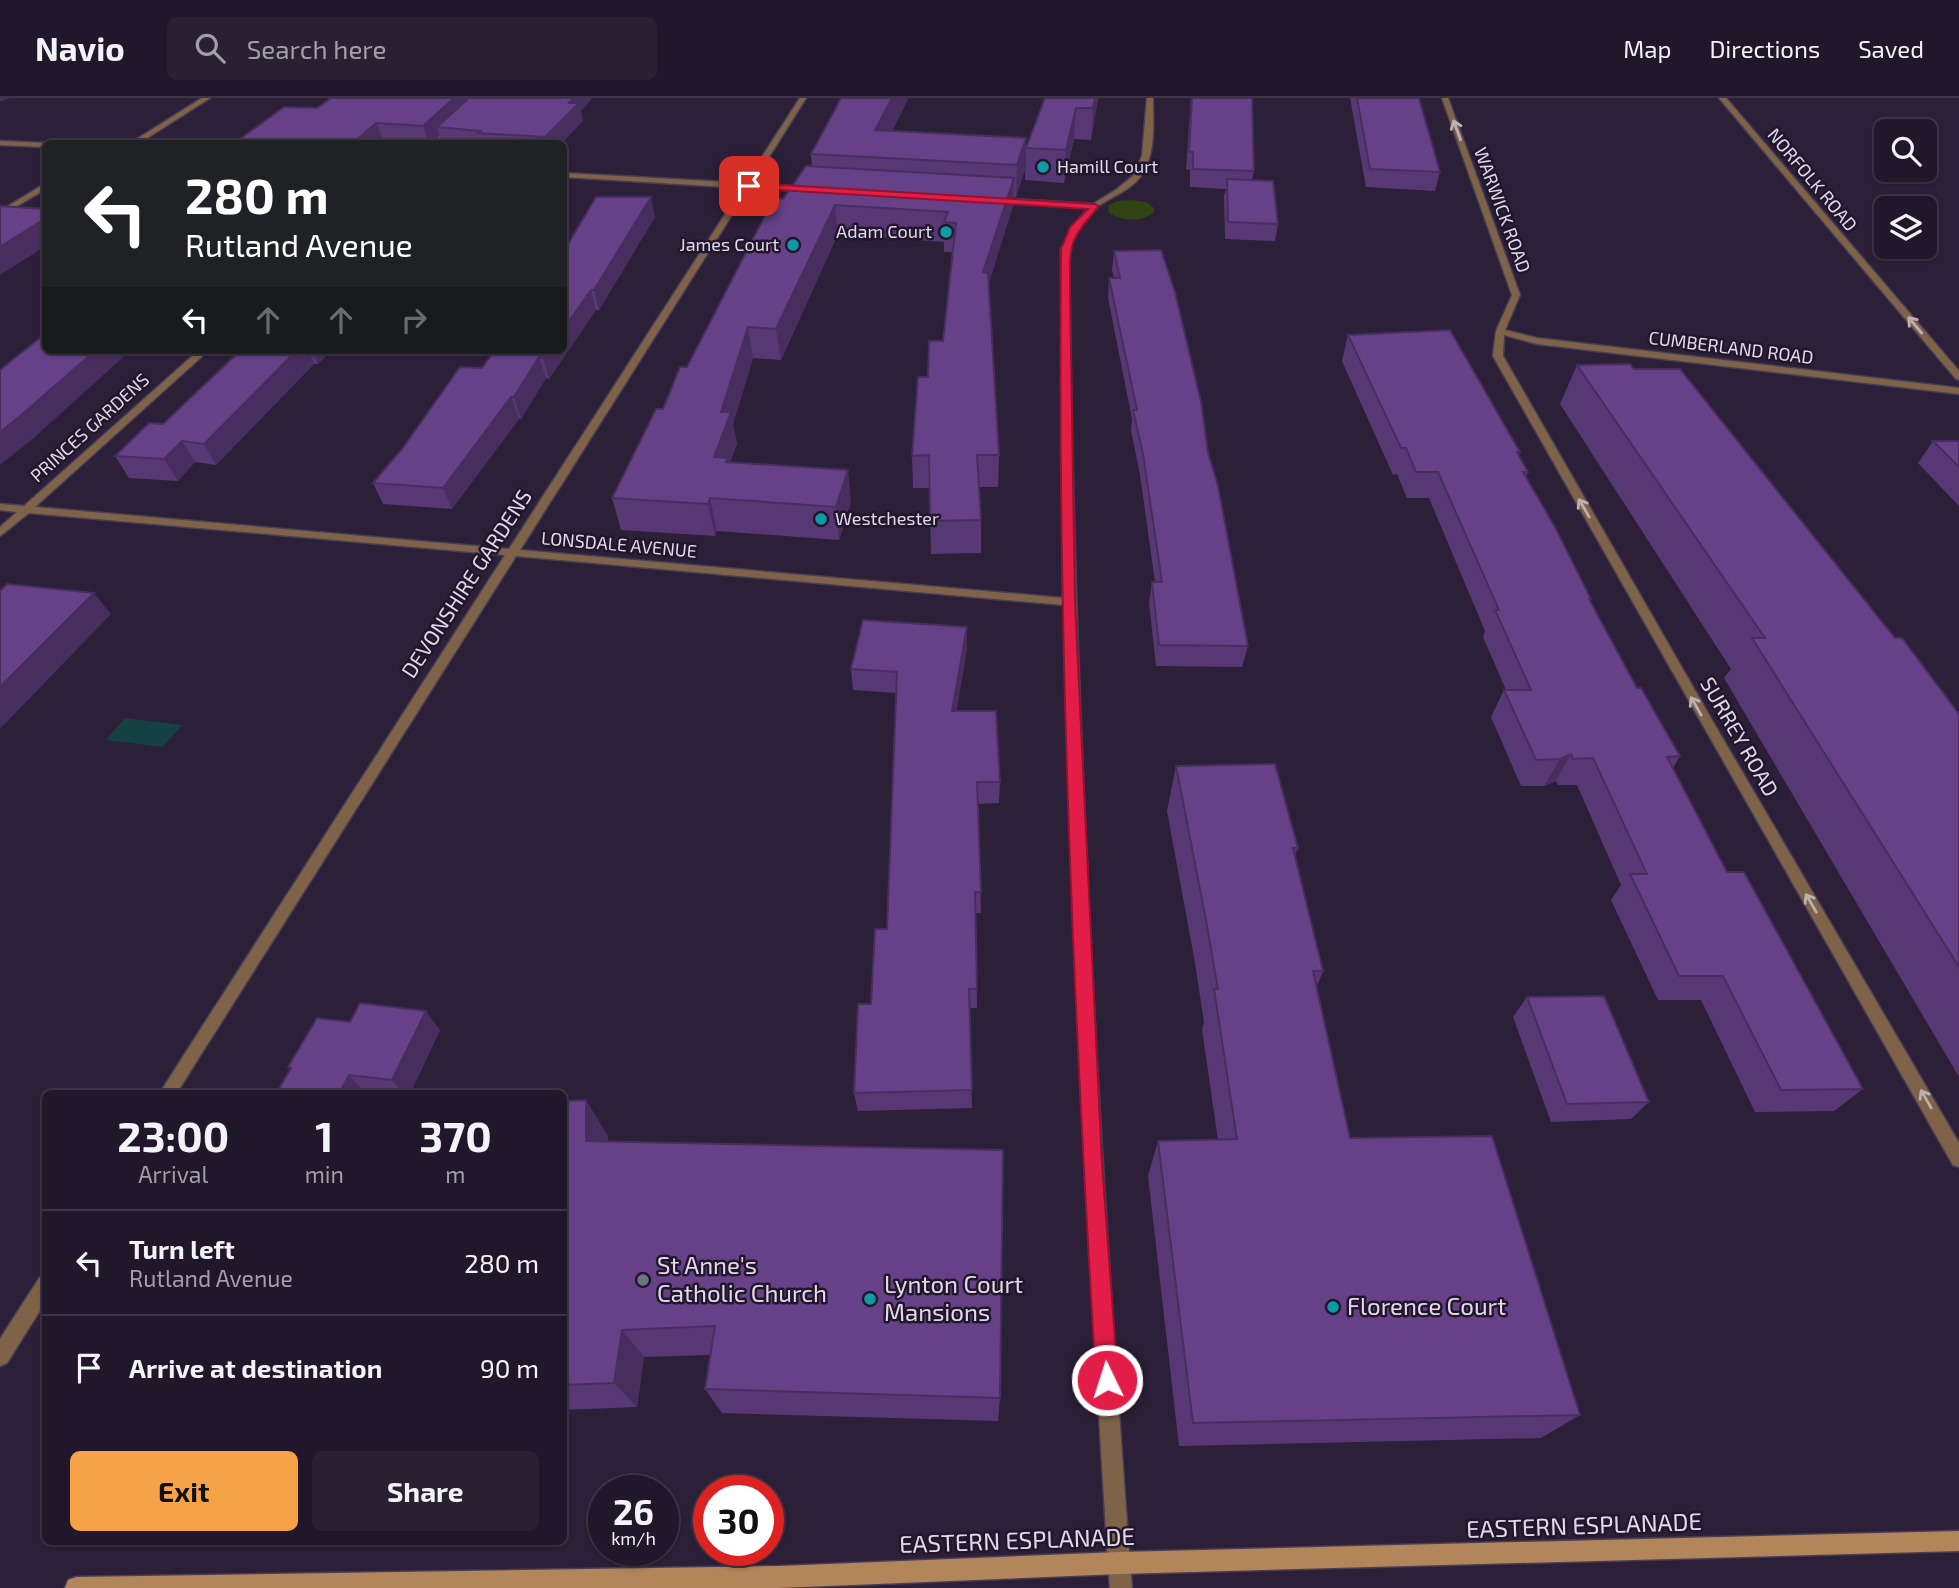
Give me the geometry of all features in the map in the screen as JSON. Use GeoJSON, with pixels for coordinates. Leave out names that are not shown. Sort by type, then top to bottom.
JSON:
{"type":"FeatureCollection","features":[{"type":"Feature","properties":{"kind":"main road","name":"EASTERN ESPLANADE"},"geometry":{"type":"LineString","coordinates":[[76,1588],[766,1577],[1119,1563],[1959,1541]]}},
{"type":"Feature","properties":{"kind":"street"},"geometry":{"type":"LineString","coordinates":[[139,140],[207,98]]}},
{"type":"Feature","properties":{"kind":"street","name":"DEVONSHIRE GARDENS"},"geometry":{"type":"LineString","coordinates":[[170,1090],[803,98]]}},
{"type":"Feature","properties":{"kind":"street"},"geometry":{"type":"LineString","coordinates":[[1121,1588],[1093,1163],[1069,602],[1065,249],[1075,227],[1095,206],[1138,176],[1144,164],[1150,98]]}},
{"type":"Feature","properties":{"kind":"street","name":"WARWICK ROAD"},"geometry":{"type":"LineString","coordinates":[[1445,98],[1516,295],[1500,331]]}},
{"type":"Feature","properties":{"kind":"street","name":"NORFOLK ROAD"},"geometry":{"type":"LineString","coordinates":[[1722,98],[1959,377]]}},
{"type":"Feature","properties":{"kind":"street"},"geometry":{"type":"LineString","coordinates":[[439,140],[455,125]]}},
{"type":"Feature","properties":{"kind":"street"},"geometry":{"type":"LineString","coordinates":[[0,143],[42,145]]}},
{"type":"Feature","properties":{"kind":"street"},"geometry":{"type":"LineString","coordinates":[[567,175],[816,190]]}},
{"type":"Feature","properties":{"kind":"street"},"geometry":{"type":"LineString","coordinates":[[0,214],[42,188]]}},
{"type":"Feature","properties":{"kind":"street"},"geometry":{"type":"LineString","coordinates":[[991,200],[1095,206]]}},
{"type":"Feature","properties":{"kind":"street","name":"CUMBERLAND ROAD"},"geometry":{"type":"LineString","coordinates":[[1500,331],[1536,341],[1959,391]]}},
{"type":"Feature","properties":{"kind":"street","name":"SURREY ROAD"},"geometry":{"type":"LineString","coordinates":[[1500,331],[1498,356],[1959,1159]]}},
{"type":"Feature","properties":{"kind":"street","name":"PRINCES GARDENS"},"geometry":{"type":"LineString","coordinates":[[0,533],[200,354]]}},
{"type":"Feature","properties":{"kind":"street","name":"LONSDALE AVENUE"},"geometry":{"type":"LineString","coordinates":[[0,507],[1069,602]]}},
{"type":"Feature","properties":{"kind":"street"},"geometry":{"type":"LineString","coordinates":[[0,1356],[42,1289]]}},
{"type":"Feature","properties":{"kind":"green space"},"geometry":{"type":"Polygon","coordinates":[[[1116,201],[1146,202],[1154,208],[1154,212],[1144,218],[1132,220],[1109,213],[1108,206],[1116,201]]]}},
{"type":"Feature","properties":{"kind":"shaded area"},"geometry":{"type":"Polygon","coordinates":[[[125,718],[182,725],[163,747],[106,740],[125,718]]]}},
{"type":"Feature","properties":{"kind":"building"},"geometry":{"type":"Polygon","coordinates":[[[331,98],[454,98],[423,126],[376,123],[357,140],[239,140],[284,107],[317,108],[331,98]]]}},
{"type":"Feature","properties":{"kind":"building"},"geometry":{"type":"Polygon","coordinates":[[[469,98],[573,98],[569,103],[579,103],[545,137],[477,133],[480,131],[437,127],[469,98]]]}},
{"type":"Feature","properties":{"kind":"building"},"geometry":{"type":"Polygon","coordinates":[[[841,98],[892,98],[875,130],[1026,138],[1017,165],[811,154],[841,98]]]}},
{"type":"Feature","properties":{"kind":"building"},"geometry":{"type":"Polygon","coordinates":[[[1045,98],[1095,98],[1093,108],[1076,108],[1066,150],[1026,148],[1045,98]]]}},
{"type":"Feature","properties":{"kind":"building"},"geometry":{"type":"Polygon","coordinates":[[[1192,98],[1252,98],[1254,171],[1193,169],[1193,152],[1189,152],[1192,98]]]}},
{"type":"Feature","properties":{"kind":"building"},"geometry":{"type":"Polygon","coordinates":[[[1357,98],[1419,98],[1440,172],[1370,169],[1357,98]]]}},
{"type":"Feature","properties":{"kind":"building"},"geometry":{"type":"Polygon","coordinates":[[[806,166],[1014,178],[983,272],[988,273],[999,455],[977,455],[981,520],[930,521],[929,455],[912,456],[918,377],[928,377],[929,341],[943,341],[956,223],[944,222],[948,212],[835,205],[776,329],[748,327],[721,412],[731,412],[714,457],[728,458],[726,462],[848,470],[836,507],[710,498],[708,504],[612,498],[656,409],[663,409],[680,367],[687,367],[774,198],[783,199],[806,166]]]}},
{"type":"Feature","properties":{"kind":"building"},"geometry":{"type":"Polygon","coordinates":[[[1227,179],[1273,181],[1278,224],[1228,222],[1227,179]]]}},
{"type":"Feature","properties":{"kind":"building"},"geometry":{"type":"Polygon","coordinates":[[[596,197],[651,197],[594,290],[591,290],[567,324],[567,246],[596,197]]]}},
{"type":"Feature","properties":{"kind":"building"},"geometry":{"type":"Polygon","coordinates":[[[0,206],[42,209],[42,221],[0,247],[0,206]]]}},
{"type":"Feature","properties":{"kind":"building"},"geometry":{"type":"Polygon","coordinates":[[[1161,250],[1175,292],[1201,402],[1208,452],[1218,486],[1248,646],[1159,645],[1152,582],[1162,582],[1143,454],[1133,410],[1137,410],[1109,278],[1120,278],[1114,251],[1161,250]]]}},
{"type":"Feature","properties":{"kind":"building"},"geometry":{"type":"Polygon","coordinates":[[[1450,330],[1520,452],[1517,452],[1528,472],[1523,472],[1555,527],[1589,599],[1637,688],[1641,688],[1680,756],[1667,757],[1727,872],[1744,872],[1863,1089],[1781,1090],[1723,976],[1679,976],[1630,874],[1647,874],[1593,758],[1573,759],[1571,754],[1560,759],[1536,760],[1504,690],[1531,690],[1438,472],[1416,472],[1406,448],[1401,448],[1348,335],[1450,330]]]}},
{"type":"Feature","properties":{"kind":"building"},"geometry":{"type":"Polygon","coordinates":[[[42,336],[42,354],[91,354],[0,432],[0,370],[42,336]]]}},
{"type":"Feature","properties":{"kind":"building"},"geometry":{"type":"Polygon","coordinates":[[[237,354],[293,354],[204,444],[182,441],[164,459],[115,456],[149,423],[163,424],[237,354]]]}},
{"type":"Feature","properties":{"kind":"building"},"geometry":{"type":"Polygon","coordinates":[[[492,354],[546,354],[543,358],[539,357],[514,397],[511,397],[443,488],[373,483],[402,449],[460,367],[482,368],[492,354]]]}},
{"type":"Feature","properties":{"kind":"building"},"geometry":{"type":"Polygon","coordinates":[[[1630,364],[1634,369],[1680,369],[1895,638],[1902,638],[1959,714],[1959,967],[1752,638],[1765,638],[1577,365],[1630,364]]]}},
{"type":"Feature","properties":{"kind":"building"},"geometry":{"type":"Polygon","coordinates":[[[1933,441],[1959,441],[1959,467],[1933,441]]]}},
{"type":"Feature","properties":{"kind":"building"},"geometry":{"type":"Polygon","coordinates":[[[7,584],[94,593],[0,687],[0,591],[7,584]]]}},
{"type":"Feature","properties":{"kind":"building"},"geometry":{"type":"Polygon","coordinates":[[[863,620],[967,627],[952,711],[996,711],[1000,782],[977,782],[981,892],[975,892],[977,989],[969,989],[972,1090],[854,1093],[858,1004],[871,1004],[875,929],[887,929],[897,672],[851,669],[863,620]]]}},
{"type":"Feature","properties":{"kind":"building"},"geometry":{"type":"Polygon","coordinates":[[[1275,764],[1298,848],[1293,848],[1323,971],[1313,971],[1350,1138],[1492,1136],[1580,1415],[1193,1423],[1158,1141],[1237,1139],[1214,989],[1218,989],[1176,766],[1275,764]]]}},
{"type":"Feature","properties":{"kind":"building"},"geometry":{"type":"Polygon","coordinates":[[[1604,996],[1649,1102],[1567,1104],[1527,997],[1604,996]]]}},
{"type":"Feature","properties":{"kind":"building"},"geometry":{"type":"Polygon","coordinates":[[[360,1003],[426,1011],[392,1080],[349,1075],[341,1090],[278,1090],[291,1068],[288,1067],[317,1018],[350,1022],[360,1003]]]}},
{"type":"Feature","properties":{"kind":"building"},"geometry":{"type":"Polygon","coordinates":[[[586,1100],[586,1141],[1003,1150],[1000,1398],[705,1389],[715,1326],[622,1330],[614,1383],[567,1385],[567,1101],[586,1100]]]}},
{"type":"Feature","properties":{"kind":"place","name":"Hamill Court"},"geometry":{"type":"Point","coordinates":[1043,167]}},
{"type":"Feature","properties":{"kind":"place","name":"Adam Court"},"geometry":{"type":"Point","coordinates":[946,232]}},
{"type":"Feature","properties":{"kind":"place","name":"James Court"},"geometry":{"type":"Point","coordinates":[793,245]}},
{"type":"Feature","properties":{"kind":"place","name":"Westchester"},"geometry":{"type":"Point","coordinates":[821,519]}},
{"type":"Feature","properties":{"kind":"place","name":"St Anne's Catholic Church"},"geometry":{"type":"Point","coordinates":[643,1280]}},
{"type":"Feature","properties":{"kind":"place","name":"Lynton Court Mansions"},"geometry":{"type":"Point","coordinates":[870,1299]}},
{"type":"Feature","properties":{"kind":"place","name":"Florence Court"},"geometry":{"type":"Point","coordinates":[1333,1307]}},
{"type":"Feature","properties":{"kind":"route"},"geometry":{"type":"LineString","coordinates":[[749,186],[1095,206],[1075,227],[1065,249],[1065,288],[1069,602],[1093,1163],[1107,1380]]}}]}
